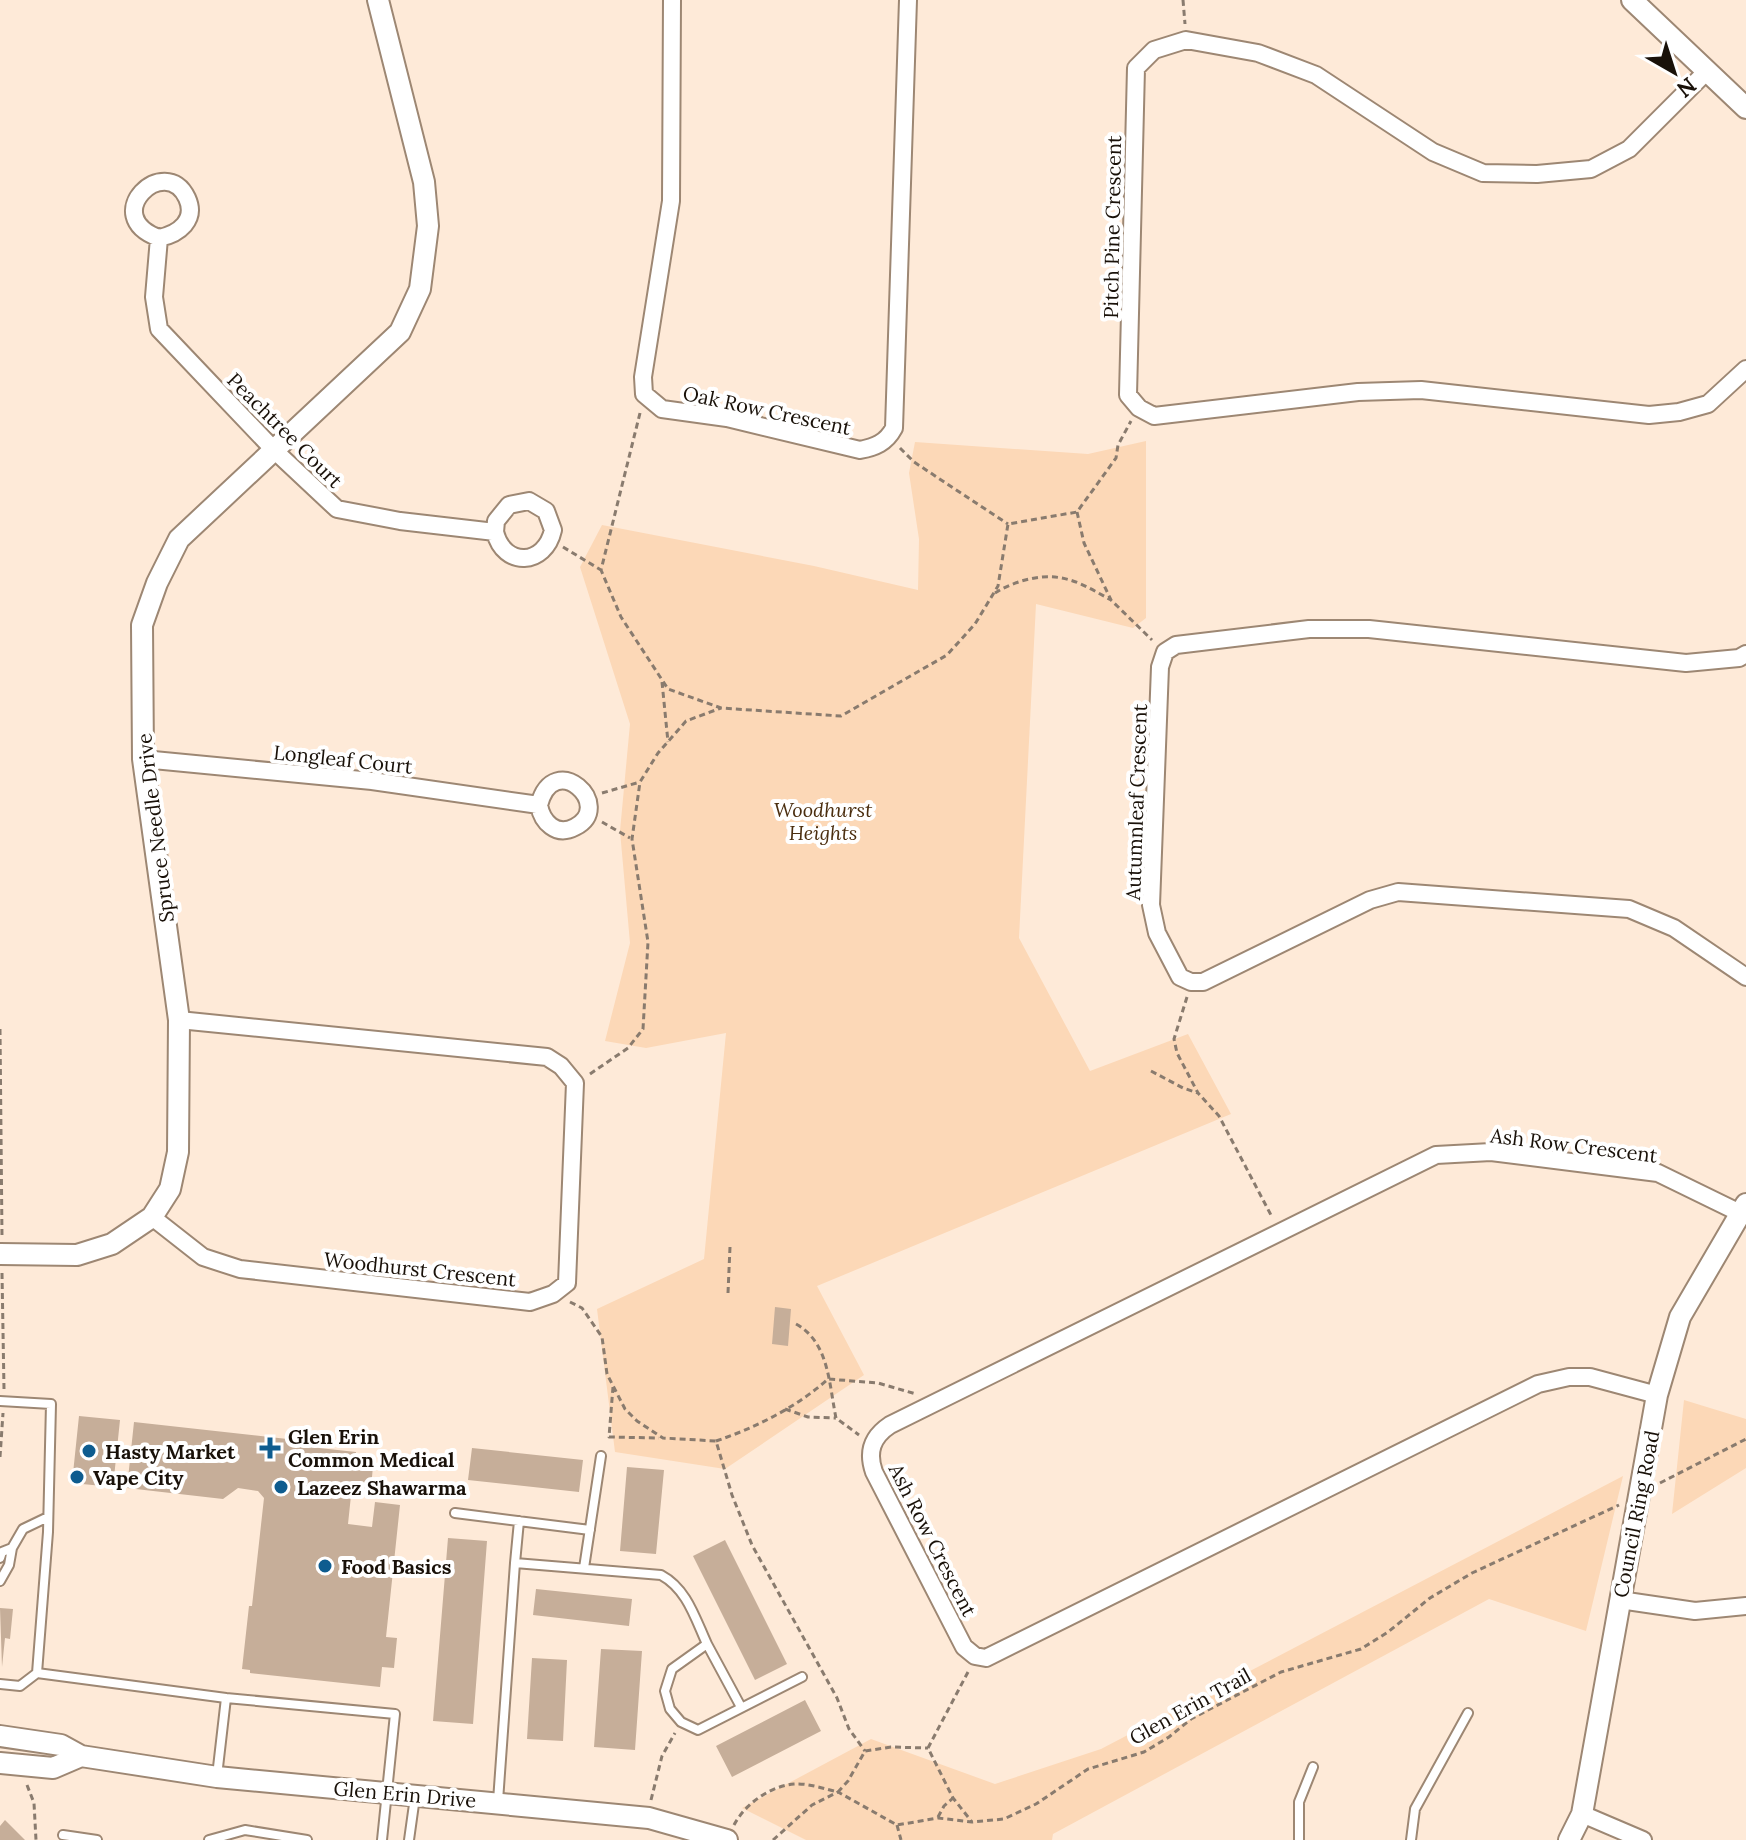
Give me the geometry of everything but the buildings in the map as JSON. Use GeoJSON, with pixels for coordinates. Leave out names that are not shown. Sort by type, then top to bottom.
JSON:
{"type":"FeatureCollection","features":[{"type":"Feature","properties":{"kind":"street","name":"Spruce Needle Drive"},"geometry":{"type":"LineString","coordinates":[[1,1264],[77,1255],[112,1244],[152,1217],[170,1189],[178,1152],[179,1020],[143,759],[142,625],[157,583],[179,539],[400,332],[420,289],[428,226],[424,182],[378,0]]}},
{"type":"Feature","properties":{"kind":"street"},"geometry":{"type":"LineString","coordinates":[[644,394],[643,377],[671,201],[672,0]]}},
{"type":"Feature","properties":{"kind":"street"},"geometry":{"type":"LineString","coordinates":[[889,438],[894,428],[908,0]]}},
{"type":"Feature","properties":{"kind":"street"},"geometry":{"type":"LineString","coordinates":[[1632,0],[1746,108]]}},
{"type":"Feature","properties":{"kind":"street"},"geometry":{"type":"LineString","coordinates":[[1186,40],[1258,53],[1316,75],[1433,152],[1483,173],[1537,174],[1591,169],[1629,149],[1708,70]]}},
{"type":"Feature","properties":{"kind":"street","name":"Pitch Pine Crescent"},"geometry":{"type":"LineString","coordinates":[[1139,408],[1128,395],[1136,68],[1154,50],[1186,40]]}},
{"type":"Feature","properties":{"kind":"street","name":"Peachtree Court"},"geometry":{"type":"LineString","coordinates":[[159,238],[154,297],[159,329],[275,451],[337,509],[400,521],[495,532]]}},
{"type":"Feature","properties":{"kind":"street"},"geometry":{"type":"LineString","coordinates":[[1139,408],[1154,416],[1358,392],[1421,390],[1649,415],[1679,412],[1708,404],[1746,369]]}},
{"type":"Feature","properties":{"kind":"street","name":"Oak Row Crescent"},"geometry":{"type":"LineString","coordinates":[[644,394],[662,409],[727,418],[860,450],[875,447],[889,438]]}},
{"type":"Feature","properties":{"kind":"street"},"geometry":{"type":"LineString","coordinates":[[529,501],[546,511],[553,530],[551,540],[538,554],[520,558],[503,549],[495,532],[496,521],[509,505],[529,501]]}},
{"type":"Feature","properties":{"kind":"street"},"geometry":{"type":"LineString","coordinates":[[1165,652],[1176,645],[1309,629],[1369,629],[1686,663],[1739,658],[1746,654]]}},
{"type":"Feature","properties":{"kind":"street","name":"Autumnleaf Crescent"},"geometry":{"type":"LineString","coordinates":[[1165,652],[1160,667],[1151,905],[1157,933],[1174,966],[1180,977],[1191,982]]}},
{"type":"Feature","properties":{"kind":"street","name":"Longleaf Court"},"geometry":{"type":"LineString","coordinates":[[143,759],[372,781],[539,805]]}},
{"type":"Feature","properties":{"kind":"street"},"geometry":{"type":"LineString","coordinates":[[566,781],[575,783],[583,790],[588,809],[584,821],[574,828],[561,831],[541,817],[539,805],[547,787],[566,781]]}},
{"type":"Feature","properties":{"kind":"street"},"geometry":{"type":"LineString","coordinates":[[1191,982],[1203,982],[1370,900],[1398,892],[1629,909],[1674,928],[1746,977]]}},
{"type":"Feature","properties":{"kind":"street"},"geometry":{"type":"LineString","coordinates":[[179,1020],[547,1057],[561,1066],[575,1083],[567,1283],[553,1294]]}},
{"type":"Feature","properties":{"kind":"street","name":"Ash Row Crescent"},"geometry":{"type":"LineString","coordinates":[[975,1656],[964,1647],[877,1477],[871,1461],[872,1445],[885,1428],[1436,1155],[1491,1152],[1658,1173],[1743,1208]]}},
{"type":"Feature","properties":{"kind":"street","name":"Council Ring Road"},"geometry":{"type":"LineString","coordinates":[[1569,1840],[1582,1814],[1657,1395],[1680,1317],[1743,1208]]}},
{"type":"Feature","properties":{"kind":"street","name":"Woodhurst Crescent"},"geometry":{"type":"LineString","coordinates":[[152,1217],[203,1257],[240,1269],[530,1302],[553,1294]]}},
{"type":"Feature","properties":{"kind":"street"},"geometry":{"type":"LineString","coordinates":[[975,1656],[994,1656],[1538,1384],[1569,1377],[1590,1377],[1657,1395]]}},
{"type":"Feature","properties":{"kind":"street"},"geometry":{"type":"LineString","coordinates":[[1620,1600],[1695,1611],[1746,1606]]}},
{"type":"Feature","properties":{"kind":"street","name":"Glen Erin Drive"},"geometry":{"type":"LineString","coordinates":[[0,1736],[61,1745],[81,1756],[217,1777],[649,1818],[727,1840]]}},
{"type":"Feature","properties":{"kind":"street","name":"Glen Erin Drive"},"geometry":{"type":"LineString","coordinates":[[10,1764],[53,1768],[81,1756]]}},
{"type":"Feature","properties":{"kind":"street"},"geometry":{"type":"LineString","coordinates":[[1582,1814],[1643,1840]]}},
{"type":"Feature","properties":{"kind":"lane"},"geometry":{"type":"LineString","coordinates":[[2,1401],[51,1404],[48,1517],[37,1673]]}},
{"type":"Feature","properties":{"kind":"lane"},"geometry":{"type":"LineString","coordinates":[[584,1568],[601,1456]]}},
{"type":"Feature","properties":{"kind":"lane"},"geometry":{"type":"LineString","coordinates":[[455,1513],[590,1530]]}},
{"type":"Feature","properties":{"kind":"lane"},"geometry":{"type":"LineString","coordinates":[[0,1581],[23,1529],[48,1517]]}},
{"type":"Feature","properties":{"kind":"lane"},"geometry":{"type":"LineString","coordinates":[[498,1802],[519,1521]]}},
{"type":"Feature","properties":{"kind":"lane"},"geometry":{"type":"LineString","coordinates":[[0,1558],[2,1552],[12,1548]]}},
{"type":"Feature","properties":{"kind":"lane"},"geometry":{"type":"LineString","coordinates":[[515,1563],[661,1575],[674,1582],[684,1594],[741,1707]]}},
{"type":"Feature","properties":{"kind":"lane"},"geometry":{"type":"LineString","coordinates":[[707,1644],[672,1669],[665,1691],[670,1709],[681,1722],[698,1730],[802,1677]]}},
{"type":"Feature","properties":{"kind":"lane"},"geometry":{"type":"LineString","coordinates":[[0,1684],[20,1686],[37,1673],[226,1698],[395,1714],[382,1840]]}},
{"type":"Feature","properties":{"kind":"lane"},"geometry":{"type":"LineString","coordinates":[[217,1777],[226,1698]]}},
{"type":"Feature","properties":{"kind":"lane"},"geometry":{"type":"LineString","coordinates":[[1411,1840],[1415,1809],[1468,1713]]}},
{"type":"Feature","properties":{"kind":"lane"},"geometry":{"type":"LineString","coordinates":[[1299,1840],[1299,1802],[1313,1767]]}},
{"type":"Feature","properties":{"kind":"lane"},"geometry":{"type":"LineString","coordinates":[[409,1840],[416,1795]]}},
{"type":"Feature","properties":{"kind":"lane"},"geometry":{"type":"LineString","coordinates":[[209,1840],[245,1830],[307,1840]]}},
{"type":"Feature","properties":{"kind":"lane"},"geometry":{"type":"LineString","coordinates":[[63,1835],[97,1840]]}},
{"type":"Feature","properties":{"kind":"path"},"geometry":{"type":"LineString","coordinates":[[1183,0],[1186,40]]}},
{"type":"Feature","properties":{"kind":"path"},"geometry":{"type":"LineString","coordinates":[[601,570],[644,394]]}},
{"type":"Feature","properties":{"kind":"path"},"geometry":{"type":"LineString","coordinates":[[889,438],[914,462],[1008,524],[1077,512],[1116,458],[1118,445],[1139,408]]}},
{"type":"Feature","properties":{"kind":"path"},"geometry":{"type":"LineString","coordinates":[[1077,512],[1084,543],[1111,600]]}},
{"type":"Feature","properties":{"kind":"path"},"geometry":{"type":"LineString","coordinates":[[551,540],[601,570],[621,617],[668,689],[721,708],[841,716],[947,655],[975,624],[998,586],[1008,524]]}},
{"type":"Feature","properties":{"kind":"path"},"geometry":{"type":"LineString","coordinates":[[994,593],[1031,578],[1068,579],[1111,600],[1165,652]]}},
{"type":"Feature","properties":{"kind":"path"},"geometry":{"type":"LineString","coordinates":[[661,678],[668,742]]}},
{"type":"Feature","properties":{"kind":"path"},"geometry":{"type":"LineString","coordinates":[[575,1083],[617,1057],[643,1029],[648,942],[632,839],[640,782],[686,721],[721,708]]}},
{"type":"Feature","properties":{"kind":"path"},"geometry":{"type":"LineString","coordinates":[[632,839],[588,809],[603,791],[640,782]]}},
{"type":"Feature","properties":{"kind":"path"},"geometry":{"type":"LineString","coordinates":[[1191,982],[1174,1039],[1177,1053],[1198,1093],[1219,1116],[1280,1232]]}},
{"type":"Feature","properties":{"kind":"path"},"geometry":{"type":"LineString","coordinates":[[0,1029],[2,1230]]}},
{"type":"Feature","properties":{"kind":"path"},"geometry":{"type":"LineString","coordinates":[[1151,1071],[1198,1093]]}},
{"type":"Feature","properties":{"kind":"path"},"geometry":{"type":"LineString","coordinates":[[728,1293],[730,1247]]}},
{"type":"Feature","properties":{"kind":"path"},"geometry":{"type":"LineString","coordinates":[[0,1457],[1,1264]]}},
{"type":"Feature","properties":{"kind":"path"},"geometry":{"type":"LineString","coordinates":[[553,1294],[582,1308],[602,1337],[607,1374],[625,1409],[663,1438]]}},
{"type":"Feature","properties":{"kind":"path"},"geometry":{"type":"LineString","coordinates":[[796,1324],[811,1332],[821,1346],[836,1418]]}},
{"type":"Feature","properties":{"kind":"path"},"geometry":{"type":"LineString","coordinates":[[613,1386],[609,1437],[716,1441],[738,1434],[785,1409],[810,1395],[828,1379],[878,1383],[939,1401]]}},
{"type":"Feature","properties":{"kind":"path"},"geometry":{"type":"LineString","coordinates":[[785,1409],[808,1417],[836,1418],[872,1445]]}},
{"type":"Feature","properties":{"kind":"path","name":"Glen Erin Trail"},"geometry":{"type":"LineString","coordinates":[[897,1825],[938,1818],[972,1822],[1004,1819],[1036,1804],[1088,1769],[1144,1752],[1191,1719],[1281,1672],[1361,1649],[1430,1598],[1472,1573],[1594,1518],[1746,1439]]}},
{"type":"Feature","properties":{"kind":"path"},"geometry":{"type":"LineString","coordinates":[[716,1441],[732,1495],[752,1545],[837,1698],[849,1729],[865,1751]]}},
{"type":"Feature","properties":{"kind":"path"},"geometry":{"type":"LineString","coordinates":[[928,1748],[975,1656]]}},
{"type":"Feature","properties":{"kind":"path"},"geometry":{"type":"LineString","coordinates":[[649,1818],[662,1756],[681,1722]]}},
{"type":"Feature","properties":{"kind":"path"},"geometry":{"type":"LineString","coordinates":[[865,1751],[891,1747],[928,1748]]}},
{"type":"Feature","properties":{"kind":"path"},"geometry":{"type":"LineString","coordinates":[[928,1748],[953,1798],[972,1822]]}},
{"type":"Feature","properties":{"kind":"path"},"geometry":{"type":"LineString","coordinates":[[773,1840],[812,1805],[838,1792],[865,1751]]}},
{"type":"Feature","properties":{"kind":"path"},"geometry":{"type":"LineString","coordinates":[[10,1764],[34,1803],[36,1840]]}},
{"type":"Feature","properties":{"kind":"path"},"geometry":{"type":"LineString","coordinates":[[727,1840],[739,1815],[766,1793],[796,1784],[838,1792],[897,1825],[901,1840]]}},
{"type":"Feature","properties":{"kind":"path"},"geometry":{"type":"LineString","coordinates":[[938,1818],[953,1798]]}},
{"type":"Feature","properties":{"kind":"green space","name":"Woodhurst Heights"},"geometry":{"type":"Polygon","coordinates":[[[1146,441],[1146,618],[1133,628],[1036,604],[1019,938],[1090,1071],[1188,1034],[1231,1114],[817,1286],[864,1375],[725,1469],[615,1452],[597,1309],[704,1259],[726,1033],[646,1048],[605,1041],[630,943],[620,831],[630,724],[580,567],[602,525],[814,566],[918,590],[919,539],[909,473],[915,442],[1088,454],[1146,441]]]}},
{"type":"Feature","properties":{"kind":"green space"},"geometry":{"type":"Polygon","coordinates":[[[1684,1400],[1746,1419],[1746,1468],[1672,1514],[1684,1400]]]}},
{"type":"Feature","properties":{"kind":"green space"},"geometry":{"type":"Polygon","coordinates":[[[1623,1476],[1586,1631],[1489,1599],[1053,1834],[1052,1840],[806,1840],[742,1808],[871,1739],[995,1784],[1101,1749],[1623,1476]]]}},
{"type":"Feature","properties":{"kind":"place","name":"Glen Erin Common Medical"},"geometry":{"type":"Point","coordinates":[270,1448]}},
{"type":"Feature","properties":{"kind":"place","name":"Hasty Market"},"geometry":{"type":"Point","coordinates":[89,1451]}},
{"type":"Feature","properties":{"kind":"place","name":"Vape City"},"geometry":{"type":"Point","coordinates":[77,1477]}},
{"type":"Feature","properties":{"kind":"place","name":"Lazeez Shawarma"},"geometry":{"type":"Point","coordinates":[281,1487]}},
{"type":"Feature","properties":{"kind":"place","name":"Food Basics"},"geometry":{"type":"Point","coordinates":[325,1566]}}]}
